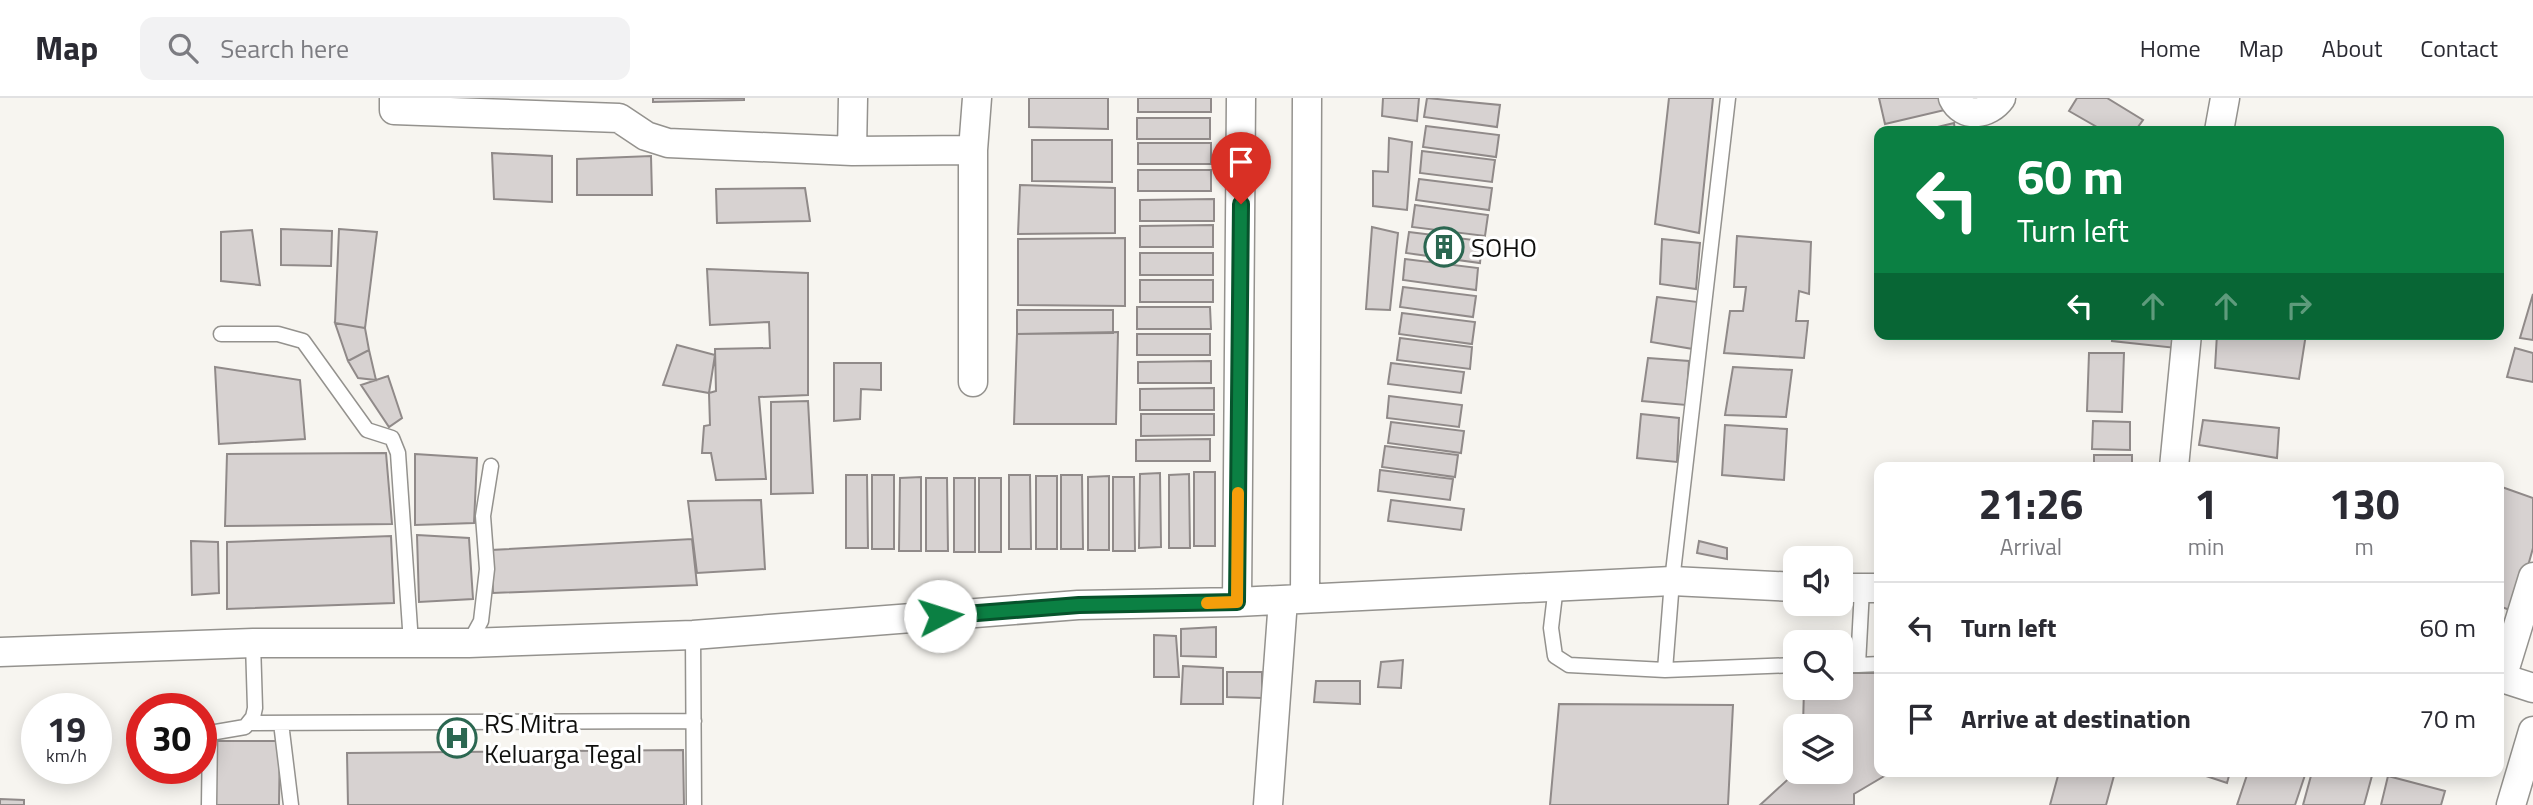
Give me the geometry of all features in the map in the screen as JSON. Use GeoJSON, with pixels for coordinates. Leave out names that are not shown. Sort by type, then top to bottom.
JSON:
{"type":"FeatureCollection","features":[{"type":"Feature","properties":{"kind":"street"},"geometry":{"type":"LineString","coordinates":[[394,98],[394,110],[619,108],[646,136],[668,143],[852,151],[973,150]]}},
{"type":"Feature","properties":{"kind":"street"},"geometry":{"type":"LineString","coordinates":[[852,151],[853,98]]}},
{"type":"Feature","properties":{"kind":"street"},"geometry":{"type":"LineString","coordinates":[[973,382],[973,150],[977,98]]}},
{"type":"Feature","properties":{"kind":"street"},"geometry":{"type":"LineString","coordinates":[[1237,602],[1241,98]]}},
{"type":"Feature","properties":{"kind":"street"},"geometry":{"type":"LineString","coordinates":[[1268,805],[1294,599],[1307,98]]}},
{"type":"Feature","properties":{"kind":"street"},"geometry":{"type":"LineString","coordinates":[[1953,98],[1962,110],[1970,113],[1991,108],[2001,98]]}},
{"type":"Feature","properties":{"kind":"street"},"geometry":{"type":"LineString","coordinates":[[2220,126],[2225,98]]}},
{"type":"Feature","properties":{"kind":"street"},"geometry":{"type":"LineString","coordinates":[[2174,462],[2186,340]]}},
{"type":"Feature","properties":{"kind":"street"},"geometry":{"type":"LineString","coordinates":[[2504,666],[2533,577]]}},
{"type":"Feature","properties":{"kind":"street"},"geometry":{"type":"LineString","coordinates":[[0,652],[253,643],[469,643],[693,635],[1079,605],[1237,602],[1672,581],[1783,586]]}},
{"type":"Feature","properties":{"kind":"street"},"geometry":{"type":"LineString","coordinates":[[2504,679],[2533,688]]}},
{"type":"Feature","properties":{"kind":"street"},"geometry":{"type":"LineString","coordinates":[[2511,805],[2533,731]]}},
{"type":"Feature","properties":{"kind":"lane"},"geometry":{"type":"LineString","coordinates":[[1665,670],[1672,581],[1728,98]]}},
{"type":"Feature","properties":{"kind":"lane"},"geometry":{"type":"LineString","coordinates":[[221,334],[278,334],[303,341],[367,430],[392,438],[398,453],[411,643]]}},
{"type":"Feature","properties":{"kind":"lane"},"geometry":{"type":"LineString","coordinates":[[469,643],[481,621],[487,569],[482,516],[491,466]]}},
{"type":"Feature","properties":{"kind":"lane"},"geometry":{"type":"LineString","coordinates":[[1556,586],[1552,628],[1555,656],[1569,665],[1665,670],[1783,665]]}},
{"type":"Feature","properties":{"kind":"lane"},"geometry":{"type":"LineString","coordinates":[[1858,664],[1861,588]]}},
{"type":"Feature","properties":{"kind":"lane"},"geometry":{"type":"LineString","coordinates":[[693,635],[694,805]]}},
{"type":"Feature","properties":{"kind":"lane"},"geometry":{"type":"LineString","coordinates":[[209,805],[210,733],[244,727],[249,723],[255,708],[253,643]]}},
{"type":"Feature","properties":{"kind":"lane"},"geometry":{"type":"LineString","coordinates":[[1853,664],[1874,664]]}},
{"type":"Feature","properties":{"kind":"lane"},"geometry":{"type":"LineString","coordinates":[[249,723],[694,722]]}},
{"type":"Feature","properties":{"kind":"lane"},"geometry":{"type":"LineString","coordinates":[[281,723],[291,805]]}},
{"type":"Feature","properties":{"kind":"building"},"geometry":{"type":"Polygon","coordinates":[[[653,98],[744,98],[744,100],[653,102],[653,98]]]}},
{"type":"Feature","properties":{"kind":"building"},"geometry":{"type":"Polygon","coordinates":[[[1029,98],[1108,98],[1108,129],[1029,127],[1029,98]]]}},
{"type":"Feature","properties":{"kind":"building"},"geometry":{"type":"Polygon","coordinates":[[[1138,98],[1211,98],[1211,112],[1138,112],[1138,98]]]}},
{"type":"Feature","properties":{"kind":"building"},"geometry":{"type":"Polygon","coordinates":[[[1383,98],[1419,98],[1417,121],[1382,116],[1383,98]]]}},
{"type":"Feature","properties":{"kind":"building"},"geometry":{"type":"Polygon","coordinates":[[[1427,98],[1500,105],[1497,127],[1424,117],[1427,98]]]}},
{"type":"Feature","properties":{"kind":"building"},"geometry":{"type":"Polygon","coordinates":[[[1669,98],[1713,98],[1699,233],[1655,224],[1669,98]]]}},
{"type":"Feature","properties":{"kind":"building"},"geometry":{"type":"Polygon","coordinates":[[[1879,98],[1948,98],[1949,109],[1885,124],[1879,98]]]}},
{"type":"Feature","properties":{"kind":"building"},"geometry":{"type":"Polygon","coordinates":[[[2077,98],[2107,98],[2143,120],[2139,126],[2095,126],[2069,111],[2077,98]]]}},
{"type":"Feature","properties":{"kind":"building"},"geometry":{"type":"Polygon","coordinates":[[[1137,118],[1210,118],[1210,139],[1137,139],[1137,118]]]}},
{"type":"Feature","properties":{"kind":"building","name":"SOHO"},"geometry":{"type":"Polygon","coordinates":[[[1426,126],[1499,135],[1496,157],[1423,147],[1426,126]]]}},
{"type":"Feature","properties":{"kind":"building"},"geometry":{"type":"Polygon","coordinates":[[[1389,138],[1412,142],[1407,210],[1373,206],[1373,171],[1388,172],[1389,138]]]}},
{"type":"Feature","properties":{"kind":"building"},"geometry":{"type":"Polygon","coordinates":[[[1032,140],[1112,140],[1112,182],[1032,181],[1032,140]]]}},
{"type":"Feature","properties":{"kind":"building"},"geometry":{"type":"Polygon","coordinates":[[[1138,143],[1211,143],[1211,164],[1138,164],[1138,143]]]}},
{"type":"Feature","properties":{"kind":"building","name":"SOHO"},"geometry":{"type":"Polygon","coordinates":[[[1422,151],[1495,160],[1492,182],[1420,173],[1422,151]]]}},
{"type":"Feature","properties":{"kind":"building"},"geometry":{"type":"Polygon","coordinates":[[[492,153],[552,156],[552,202],[494,199],[492,153]]]}},
{"type":"Feature","properties":{"kind":"building"},"geometry":{"type":"Polygon","coordinates":[[[651,156],[652,195],[577,195],[577,159],[651,156]]]}},
{"type":"Feature","properties":{"kind":"building"},"geometry":{"type":"Polygon","coordinates":[[[1138,170],[1211,170],[1211,191],[1138,191],[1138,170]]]}},
{"type":"Feature","properties":{"kind":"building","name":"SOHO"},"geometry":{"type":"Polygon","coordinates":[[[1419,179],[1492,188],[1489,210],[1416,200],[1419,179]]]}},
{"type":"Feature","properties":{"kind":"building"},"geometry":{"type":"Polygon","coordinates":[[[1020,185],[1115,188],[1115,233],[1018,234],[1020,185]]]}},
{"type":"Feature","properties":{"kind":"building"},"geometry":{"type":"Polygon","coordinates":[[[805,188],[810,221],[717,223],[716,189],[805,188]]]}},
{"type":"Feature","properties":{"kind":"building"},"geometry":{"type":"Polygon","coordinates":[[[1214,199],[1214,221],[1140,221],[1140,200],[1214,199]]]}},
{"type":"Feature","properties":{"kind":"building","name":"SOHO"},"geometry":{"type":"Polygon","coordinates":[[[1415,205],[1488,215],[1485,236],[1412,227],[1415,205]]]}},
{"type":"Feature","properties":{"kind":"building"},"geometry":{"type":"Polygon","coordinates":[[[1213,225],[1213,247],[1140,247],[1140,226],[1213,225]]]}},
{"type":"Feature","properties":{"kind":"building"},"geometry":{"type":"Polygon","coordinates":[[[1372,227],[1398,233],[1390,310],[1366,309],[1372,227]]]}},
{"type":"Feature","properties":{"kind":"building"},"geometry":{"type":"Polygon","coordinates":[[[281,229],[332,231],[331,266],[281,265],[281,229]]]}},
{"type":"Feature","properties":{"kind":"building"},"geometry":{"type":"Polygon","coordinates":[[[339,229],[377,232],[365,328],[335,323],[339,229]]]}},
{"type":"Feature","properties":{"kind":"building"},"geometry":{"type":"Polygon","coordinates":[[[252,230],[260,285],[221,281],[221,232],[252,230]]]}},
{"type":"Feature","properties":{"kind":"building","name":"SOHO"},"geometry":{"type":"Polygon","coordinates":[[[1409,232],[1482,241],[1480,263],[1406,253],[1409,232]]]}},
{"type":"Feature","properties":{"kind":"building"},"geometry":{"type":"Polygon","coordinates":[[[1737,236],[1811,242],[1809,294],[1799,291],[1796,321],[1808,321],[1804,358],[1724,353],[1730,311],[1743,311],[1746,287],[1734,287],[1737,236]]]}},
{"type":"Feature","properties":{"kind":"building"},"geometry":{"type":"Polygon","coordinates":[[[1125,238],[1125,306],[1018,305],[1018,239],[1125,238]]]}},
{"type":"Feature","properties":{"kind":"building"},"geometry":{"type":"Polygon","coordinates":[[[1662,239],[1700,243],[1696,289],[1660,284],[1662,239]]]}},
{"type":"Feature","properties":{"kind":"building"},"geometry":{"type":"Polygon","coordinates":[[[1140,253],[1213,253],[1213,275],[1140,275],[1140,253]]]}},
{"type":"Feature","properties":{"kind":"building","name":"SOHO"},"geometry":{"type":"Polygon","coordinates":[[[1405,259],[1478,268],[1476,290],[1403,280],[1405,259]]]}},
{"type":"Feature","properties":{"kind":"building"},"geometry":{"type":"Polygon","coordinates":[[[707,269],[808,273],[808,395],[759,397],[766,479],[716,480],[711,453],[702,453],[704,426],[710,425],[709,393],[716,391],[715,349],[770,348],[769,322],[710,325],[707,269]]]}},
{"type":"Feature","properties":{"kind":"building"},"geometry":{"type":"Polygon","coordinates":[[[1140,280],[1213,280],[1213,302],[1140,302],[1140,280]]]}},
{"type":"Feature","properties":{"kind":"building","name":"SOHO"},"geometry":{"type":"Polygon","coordinates":[[[1403,287],[1476,296],[1473,317],[1400,307],[1403,287]]]}},
{"type":"Feature","properties":{"kind":"building"},"geometry":{"type":"Polygon","coordinates":[[[2533,294],[2533,340],[2520,338],[2533,294]]]}},
{"type":"Feature","properties":{"kind":"building"},"geometry":{"type":"Polygon","coordinates":[[[1657,297],[1698,302],[1693,349],[1651,342],[1657,297]]]}},
{"type":"Feature","properties":{"kind":"building"},"geometry":{"type":"Polygon","coordinates":[[[1137,307],[1210,307],[1211,329],[1137,329],[1137,307]]]}},
{"type":"Feature","properties":{"kind":"building"},"geometry":{"type":"Polygon","coordinates":[[[1017,310],[1113,310],[1113,333],[1017,334],[1017,310]]]}},
{"type":"Feature","properties":{"kind":"building","name":"SOHO"},"geometry":{"type":"Polygon","coordinates":[[[1402,313],[1475,322],[1472,344],[1399,334],[1402,313]]]}},
{"type":"Feature","properties":{"kind":"building"},"geometry":{"type":"Polygon","coordinates":[[[335,323],[365,328],[369,350],[348,361],[335,323]]]}},
{"type":"Feature","properties":{"kind":"building"},"geometry":{"type":"Polygon","coordinates":[[[1118,332],[1116,424],[1014,424],[1017,334],[1118,332]]]}},
{"type":"Feature","properties":{"kind":"building"},"geometry":{"type":"Polygon","coordinates":[[[1137,334],[1210,334],[1210,355],[1137,355],[1137,334]]]}},
{"type":"Feature","properties":{"kind":"building"},"geometry":{"type":"Polygon","coordinates":[[[1400,338],[1472,347],[1470,369],[1397,360],[1400,338]]]}},
{"type":"Feature","properties":{"kind":"building"},"geometry":{"type":"Polygon","coordinates":[[[2112,340],[2177,340],[2176,348],[2112,340]]]}},
{"type":"Feature","properties":{"kind":"building"},"geometry":{"type":"Polygon","coordinates":[[[2217,340],[2305,340],[2299,379],[2215,368],[2217,340]]]}},
{"type":"Feature","properties":{"kind":"building"},"geometry":{"type":"Polygon","coordinates":[[[677,345],[715,355],[709,393],[663,385],[677,345]]]}},
{"type":"Feature","properties":{"kind":"building"},"geometry":{"type":"Polygon","coordinates":[[[2515,348],[2533,353],[2533,382],[2507,377],[2515,348]]]}},
{"type":"Feature","properties":{"kind":"building"},"geometry":{"type":"Polygon","coordinates":[[[369,350],[376,380],[358,378],[348,361],[369,350]]]}},
{"type":"Feature","properties":{"kind":"building"},"geometry":{"type":"Polygon","coordinates":[[[2089,353],[2124,353],[2122,412],[2087,411],[2089,353]]]}},
{"type":"Feature","properties":{"kind":"building"},"geometry":{"type":"Polygon","coordinates":[[[1648,358],[1689,361],[1686,405],[1642,401],[1648,358]]]}},
{"type":"Feature","properties":{"kind":"building"},"geometry":{"type":"Polygon","coordinates":[[[1211,361],[1211,383],[1138,383],[1138,362],[1211,361]]]}},
{"type":"Feature","properties":{"kind":"building"},"geometry":{"type":"Polygon","coordinates":[[[834,363],[881,363],[881,390],[861,389],[860,419],[834,421],[834,363]]]}},
{"type":"Feature","properties":{"kind":"building"},"geometry":{"type":"Polygon","coordinates":[[[1391,363],[1464,372],[1461,393],[1388,384],[1391,363]]]}},
{"type":"Feature","properties":{"kind":"building"},"geometry":{"type":"Polygon","coordinates":[[[215,367],[300,380],[305,439],[219,444],[215,367]]]}},
{"type":"Feature","properties":{"kind":"building"},"geometry":{"type":"Polygon","coordinates":[[[1733,367],[1792,370],[1786,417],[1725,415],[1733,367]]]}},
{"type":"Feature","properties":{"kind":"building"},"geometry":{"type":"Polygon","coordinates":[[[388,376],[402,418],[389,427],[361,385],[388,376]]]}},
{"type":"Feature","properties":{"kind":"building"},"geometry":{"type":"Polygon","coordinates":[[[1214,388],[1214,410],[1140,410],[1140,389],[1214,388]]]}},
{"type":"Feature","properties":{"kind":"building"},"geometry":{"type":"Polygon","coordinates":[[[1389,396],[1462,405],[1459,427],[1387,418],[1389,396]]]}},
{"type":"Feature","properties":{"kind":"building"},"geometry":{"type":"Polygon","coordinates":[[[808,401],[813,493],[771,494],[771,402],[808,401]]]}},
{"type":"Feature","properties":{"kind":"building"},"geometry":{"type":"Polygon","coordinates":[[[1141,414],[1214,414],[1214,435],[1141,436],[1141,414]]]}},
{"type":"Feature","properties":{"kind":"building"},"geometry":{"type":"Polygon","coordinates":[[[1641,414],[1679,418],[1677,462],[1637,458],[1641,414]]]}},
{"type":"Feature","properties":{"kind":"building"},"geometry":{"type":"Polygon","coordinates":[[[2203,420],[2279,428],[2277,458],[2199,445],[2203,420]]]}},
{"type":"Feature","properties":{"kind":"building"},"geometry":{"type":"Polygon","coordinates":[[[2093,421],[2130,422],[2130,450],[2092,449],[2093,421]]]}},
{"type":"Feature","properties":{"kind":"building"},"geometry":{"type":"Polygon","coordinates":[[[1391,422],[1464,431],[1461,453],[1388,443],[1391,422]]]}},
{"type":"Feature","properties":{"kind":"building"},"geometry":{"type":"Polygon","coordinates":[[[1725,425],[1787,429],[1784,480],[1722,475],[1725,425]]]}},
{"type":"Feature","properties":{"kind":"building"},"geometry":{"type":"Polygon","coordinates":[[[1210,439],[1210,461],[1136,461],[1136,440],[1210,439]]]}},
{"type":"Feature","properties":{"kind":"building"},"geometry":{"type":"Polygon","coordinates":[[[1385,446],[1458,455],[1455,477],[1382,467],[1385,446]]]}},
{"type":"Feature","properties":{"kind":"building"},"geometry":{"type":"Polygon","coordinates":[[[386,453],[392,524],[225,526],[227,454],[386,453]]]}},
{"type":"Feature","properties":{"kind":"building"},"geometry":{"type":"Polygon","coordinates":[[[415,454],[477,458],[474,523],[415,525],[415,454]]]}},
{"type":"Feature","properties":{"kind":"building"},"geometry":{"type":"Polygon","coordinates":[[[2094,455],[2132,455],[2132,462],[2094,462],[2094,455]]]}},
{"type":"Feature","properties":{"kind":"building"},"geometry":{"type":"Polygon","coordinates":[[[1380,470],[1453,479],[1450,500],[1378,491],[1380,470]]]}},
{"type":"Feature","properties":{"kind":"building"},"geometry":{"type":"Polygon","coordinates":[[[1194,472],[1215,472],[1215,546],[1194,546],[1194,472]]]}},
{"type":"Feature","properties":{"kind":"building"},"geometry":{"type":"Polygon","coordinates":[[[1160,473],[1161,547],[1139,548],[1140,474],[1160,473]]]}},
{"type":"Feature","properties":{"kind":"building"},"geometry":{"type":"Polygon","coordinates":[[[1189,474],[1190,548],[1169,548],[1169,475],[1189,474]]]}},
{"type":"Feature","properties":{"kind":"building"},"geometry":{"type":"Polygon","coordinates":[[[846,475],[867,475],[868,548],[846,548],[846,475]]]}},
{"type":"Feature","properties":{"kind":"building"},"geometry":{"type":"Polygon","coordinates":[[[872,475],[894,475],[894,549],[872,549],[872,475]]]}},
{"type":"Feature","properties":{"kind":"building"},"geometry":{"type":"Polygon","coordinates":[[[1009,475],[1030,475],[1031,549],[1009,549],[1009,475]]]}},
{"type":"Feature","properties":{"kind":"building"},"geometry":{"type":"Polygon","coordinates":[[[1061,475],[1082,475],[1083,549],[1061,549],[1061,475]]]}},
{"type":"Feature","properties":{"kind":"building"},"geometry":{"type":"Polygon","coordinates":[[[1036,476],[1057,476],[1057,549],[1036,549],[1036,476]]]}},
{"type":"Feature","properties":{"kind":"building"},"geometry":{"type":"Polygon","coordinates":[[[1109,476],[1109,550],[1088,550],[1088,477],[1109,476]]]}},
{"type":"Feature","properties":{"kind":"building"},"geometry":{"type":"Polygon","coordinates":[[[921,477],[921,551],[899,551],[900,478],[921,477]]]}},
{"type":"Feature","properties":{"kind":"building"},"geometry":{"type":"Polygon","coordinates":[[[1113,477],[1134,477],[1135,551],[1113,551],[1113,477]]]}},
{"type":"Feature","properties":{"kind":"building"},"geometry":{"type":"Polygon","coordinates":[[[926,478],[947,478],[948,551],[926,551],[926,478]]]}},
{"type":"Feature","properties":{"kind":"building"},"geometry":{"type":"Polygon","coordinates":[[[954,478],[975,478],[975,552],[954,552],[954,478]]]}},
{"type":"Feature","properties":{"kind":"building"},"geometry":{"type":"Polygon","coordinates":[[[979,478],[1001,478],[1001,552],[979,552],[979,478]]]}},
{"type":"Feature","properties":{"kind":"building"},"geometry":{"type":"Polygon","coordinates":[[[2504,488],[2533,498],[2533,548],[2515,612],[2504,608],[2504,488]]]}},
{"type":"Feature","properties":{"kind":"building"},"geometry":{"type":"Polygon","coordinates":[[[761,500],[765,569],[697,573],[688,501],[761,500]]]}},
{"type":"Feature","properties":{"kind":"building"},"geometry":{"type":"Polygon","coordinates":[[[1391,500],[1464,509],[1461,530],[1388,521],[1391,500]]]}},
{"type":"Feature","properties":{"kind":"building"},"geometry":{"type":"Polygon","coordinates":[[[417,535],[469,538],[473,599],[419,602],[417,535]]]}},
{"type":"Feature","properties":{"kind":"building"},"geometry":{"type":"Polygon","coordinates":[[[391,536],[394,603],[227,609],[227,542],[391,536]]]}},
{"type":"Feature","properties":{"kind":"building"},"geometry":{"type":"Polygon","coordinates":[[[692,539],[697,585],[493,593],[491,550],[692,539]]]}},
{"type":"Feature","properties":{"kind":"building"},"geometry":{"type":"Polygon","coordinates":[[[191,541],[218,542],[219,593],[192,595],[191,541]]]}},
{"type":"Feature","properties":{"kind":"building"},"geometry":{"type":"Polygon","coordinates":[[[1699,541],[1727,548],[1727,559],[1697,553],[1699,541]]]}},
{"type":"Feature","properties":{"kind":"building"},"geometry":{"type":"Polygon","coordinates":[[[1216,627],[1216,657],[1181,656],[1181,629],[1216,627]]]}},
{"type":"Feature","properties":{"kind":"building"},"geometry":{"type":"Polygon","coordinates":[[[1154,635],[1176,636],[1179,677],[1154,677],[1154,635]]]}},
{"type":"Feature","properties":{"kind":"building"},"geometry":{"type":"Polygon","coordinates":[[[1403,660],[1401,688],[1378,687],[1381,662],[1403,660]]]}},
{"type":"Feature","properties":{"kind":"building"},"geometry":{"type":"Polygon","coordinates":[[[1183,666],[1223,668],[1223,704],[1181,704],[1183,666]]]}},
{"type":"Feature","properties":{"kind":"building"},"geometry":{"type":"Polygon","coordinates":[[[1227,672],[1262,672],[1262,698],[1227,697],[1227,672]]]}},
{"type":"Feature","properties":{"kind":"building"},"geometry":{"type":"Polygon","coordinates":[[[1853,673],[1874,673],[1874,777],[1883,777],[1854,794],[1854,805],[1760,805],[1783,784],[1853,784],[1853,714],[1803,714],[1804,700],[1853,700],[1853,673]]]}},
{"type":"Feature","properties":{"kind":"building"},"geometry":{"type":"Polygon","coordinates":[[[1316,681],[1360,681],[1360,704],[1314,702],[1316,681]]]}},
{"type":"Feature","properties":{"kind":"building"},"geometry":{"type":"Polygon","coordinates":[[[1559,704],[1733,705],[1728,805],[1550,805],[1559,704]]]}},
{"type":"Feature","properties":{"kind":"building"},"geometry":{"type":"Polygon","coordinates":[[[217,741],[280,741],[279,805],[212,805],[212,784],[217,784],[217,741]]]}},
{"type":"Feature","properties":{"kind":"building"},"geometry":{"type":"Polygon","coordinates":[[[683,750],[684,805],[348,805],[347,753],[683,750]]]}},
{"type":"Feature","properties":{"kind":"building"},"geometry":{"type":"Polygon","coordinates":[[[2058,777],[2114,777],[2106,805],[2050,805],[2058,777]]]}},
{"type":"Feature","properties":{"kind":"building"},"geometry":{"type":"Polygon","coordinates":[[[2209,777],[2229,777],[2227,783],[2209,777]]]}},
{"type":"Feature","properties":{"kind":"building"},"geometry":{"type":"Polygon","coordinates":[[[2246,777],[2304,777],[2295,805],[2237,805],[2246,777]]]}},
{"type":"Feature","properties":{"kind":"building"},"geometry":{"type":"Polygon","coordinates":[[[2311,777],[2372,777],[2364,805],[2303,805],[2311,777]]]}},
{"type":"Feature","properties":{"kind":"building"},"geometry":{"type":"Polygon","coordinates":[[[2388,777],[2445,791],[2441,805],[2381,805],[2388,777]]]}},
{"type":"Feature","properties":{"kind":"building"},"geometry":{"type":"Polygon","coordinates":[[[0,799],[24,800],[24,805],[0,805],[0,799]]]}},
{"type":"Feature","properties":{"kind":"slow traffic"},"geometry":{"type":"LineString","coordinates":[[1207,603],[1237,602],[1238,493]]}},
{"type":"Feature","properties":{"kind":"place","name":"SOHO"},"geometry":{"type":"Point","coordinates":[1444,247]}},
{"type":"Feature","properties":{"kind":"place","name":"RS Mitra Keluarga Tegal"},"geometry":{"type":"Point","coordinates":[457,738]}},
{"type":"Feature","properties":{"kind":"route"},"geometry":{"type":"LineString","coordinates":[[940,616],[1079,605],[1237,602],[1241,204]]}}]}
